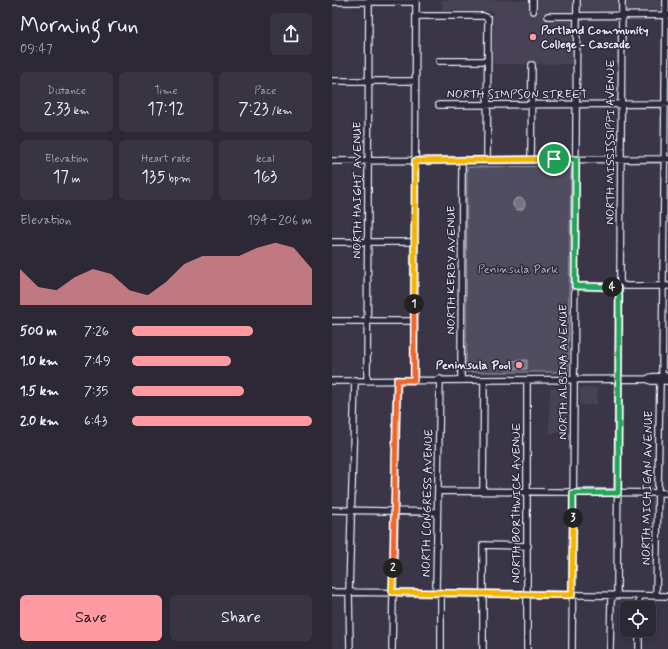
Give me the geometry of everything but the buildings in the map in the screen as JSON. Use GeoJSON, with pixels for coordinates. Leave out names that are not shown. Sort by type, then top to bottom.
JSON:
{"type":"FeatureCollection","features":[{"type":"Feature","properties":{"kind":"street"},"geometry":{"type":"LineString","coordinates":[[533,0],[533,11]]}},
{"type":"Feature","properties":{"kind":"street","name":"NORTH ALBINA AVENUE"},"geometry":{"type":"LineString","coordinates":[[572,649],[577,0]]}},
{"type":"Feature","properties":{"kind":"street","name":"NORTH MISSISSIPPI AVENUE"},"geometry":{"type":"LineString","coordinates":[[610,649],[610,600],[617,593],[622,0]]}},
{"type":"Feature","properties":{"kind":"street","name":"NORTH MICHIGAN AVENUE"},"geometry":{"type":"LineString","coordinates":[[656,596],[658,493],[666,286],[666,0]]}},
{"type":"Feature","properties":{"kind":"street","name":"NORTH HAIGHT AVENUE"},"geometry":{"type":"LineString","coordinates":[[367,380],[369,1]]}},
{"type":"Feature","properties":{"kind":"street"},"geometry":{"type":"LineString","coordinates":[[332,2],[416,1],[414,380]]}},
{"type":"Feature","properties":{"kind":"street"},"geometry":{"type":"LineString","coordinates":[[548,16],[667,15]]}},
{"type":"Feature","properties":{"kind":"street"},"geometry":{"type":"LineString","coordinates":[[416,16],[487,17],[487,160]]}},
{"type":"Feature","properties":{"kind":"street"},"geometry":{"type":"LineString","coordinates":[[439,61],[488,61]]}},
{"type":"Feature","properties":{"kind":"street"},"geometry":{"type":"LineString","coordinates":[[531,160],[532,65]]}},
{"type":"Feature","properties":{"kind":"street"},"geometry":{"type":"LineString","coordinates":[[332,81],[415,82]]}},
{"type":"Feature","properties":{"kind":"street","name":"NORTH SIMPSON STREET"},"geometry":{"type":"LineString","coordinates":[[439,105],[667,104]]}},
{"type":"Feature","properties":{"kind":"street"},"geometry":{"type":"LineString","coordinates":[[332,161],[667,159]]}},
{"type":"Feature","properties":{"kind":"street","name":"NORTH KERBY AVENUE"},"geometry":{"type":"LineString","coordinates":[[461,380],[462,160]]}},
{"type":"Feature","properties":{"kind":"street"},"geometry":{"type":"LineString","coordinates":[[332,242],[415,242]]}},
{"type":"Feature","properties":{"kind":"street"},"geometry":{"type":"LineString","coordinates":[[575,286],[666,286]]}},
{"type":"Feature","properties":{"kind":"street"},"geometry":{"type":"LineString","coordinates":[[332,321],[414,321]]}},
{"type":"Feature","properties":{"kind":"street"},"geometry":{"type":"LineString","coordinates":[[332,381],[440,379],[619,380],[663,378],[668,381]]}},
{"type":"Feature","properties":{"kind":"street","name":"NORTH CONGRESS AVENUE"},"geometry":{"type":"LineString","coordinates":[[440,379],[436,589],[441,598],[441,649]]}},
{"type":"Feature","properties":{"kind":"street"},"geometry":{"type":"LineString","coordinates":[[350,649],[349,592],[355,380]]}},
{"type":"Feature","properties":{"kind":"street"},"geometry":{"type":"LineString","coordinates":[[392,649],[397,380]]}},
{"type":"Feature","properties":{"kind":"street"},"geometry":{"type":"LineString","coordinates":[[483,492],[484,380]]}},
{"type":"Feature","properties":{"kind":"street","name":"NORTH BORTHWICK AVENUE"},"geometry":{"type":"LineString","coordinates":[[527,380],[527,649]]}},
{"type":"Feature","properties":{"kind":"street"},"geometry":{"type":"LineString","coordinates":[[438,491],[668,493]]}},
{"type":"Feature","properties":{"kind":"street"},"geometry":{"type":"LineString","coordinates":[[332,510],[438,512]]}},
{"type":"Feature","properties":{"kind":"street"},"geometry":{"type":"LineString","coordinates":[[483,649],[483,545],[528,546]]}},
{"type":"Feature","properties":{"kind":"street"},"geometry":{"type":"LineString","coordinates":[[332,592],[668,596]]}},
{"type":"Feature","properties":{"kind":"street"},"geometry":{"type":"LineString","coordinates":[[639,596],[639,601]]}},
{"type":"Feature","properties":{"kind":"street"},"geometry":{"type":"LineString","coordinates":[[639,637],[639,649]]}},
{"type":"Feature","properties":{"kind":"shaded area","name":"Portland Community College - Cascade"},"geometry":{"type":"Polygon","coordinates":[[[442,0],[662,0],[662,10],[572,10],[572,64],[493,64],[493,11],[442,11],[442,0]]]}},
{"type":"Feature","properties":{"kind":"shaded area"},"geometry":{"type":"Polygon","coordinates":[[[550,388],[568,388],[568,433],[549,433],[550,388]]]}},
{"type":"Feature","properties":{"kind":"shaded area"},"geometry":{"type":"Polygon","coordinates":[[[580,388],[598,388],[597,405],[580,405],[580,388]]]}},
{"type":"Feature","properties":{"kind":"green space","name":"Peninsula Park"},"geometry":{"type":"Polygon","coordinates":[[[571,166],[568,372],[466,372],[467,167],[571,166]]]}},
{"type":"Feature","properties":{"kind":"water"},"geometry":{"type":"Polygon","coordinates":[[[517,198],[521,198],[525,204],[521,210],[517,210],[513,206],[513,202],[517,198]]]}},
{"type":"Feature","properties":{"kind":"water","name":"Peninsula Pool"},"geometry":{"type":"Polygon","coordinates":[[[527,360],[527,369],[510,369],[510,362],[527,360]]]}},
{"type":"Feature","properties":{"kind":"place","name":"Portland Community College - Cascade"},"geometry":{"type":"Point","coordinates":[533,37]}},
{"type":"Feature","properties":{"kind":"place","name":"Peninsula Pool"},"geometry":{"type":"Point","coordinates":[519,365]}},
{"type":"Feature","properties":{"kind":"route"},"geometry":{"type":"LineString","coordinates":[[554,159],[576,159],[575,286],[613,287],[617,288],[619,291],[618,493],[573,493],[572,595],[392,592],[397,380],[414,380],[415,161],[554,159]]}}]}
